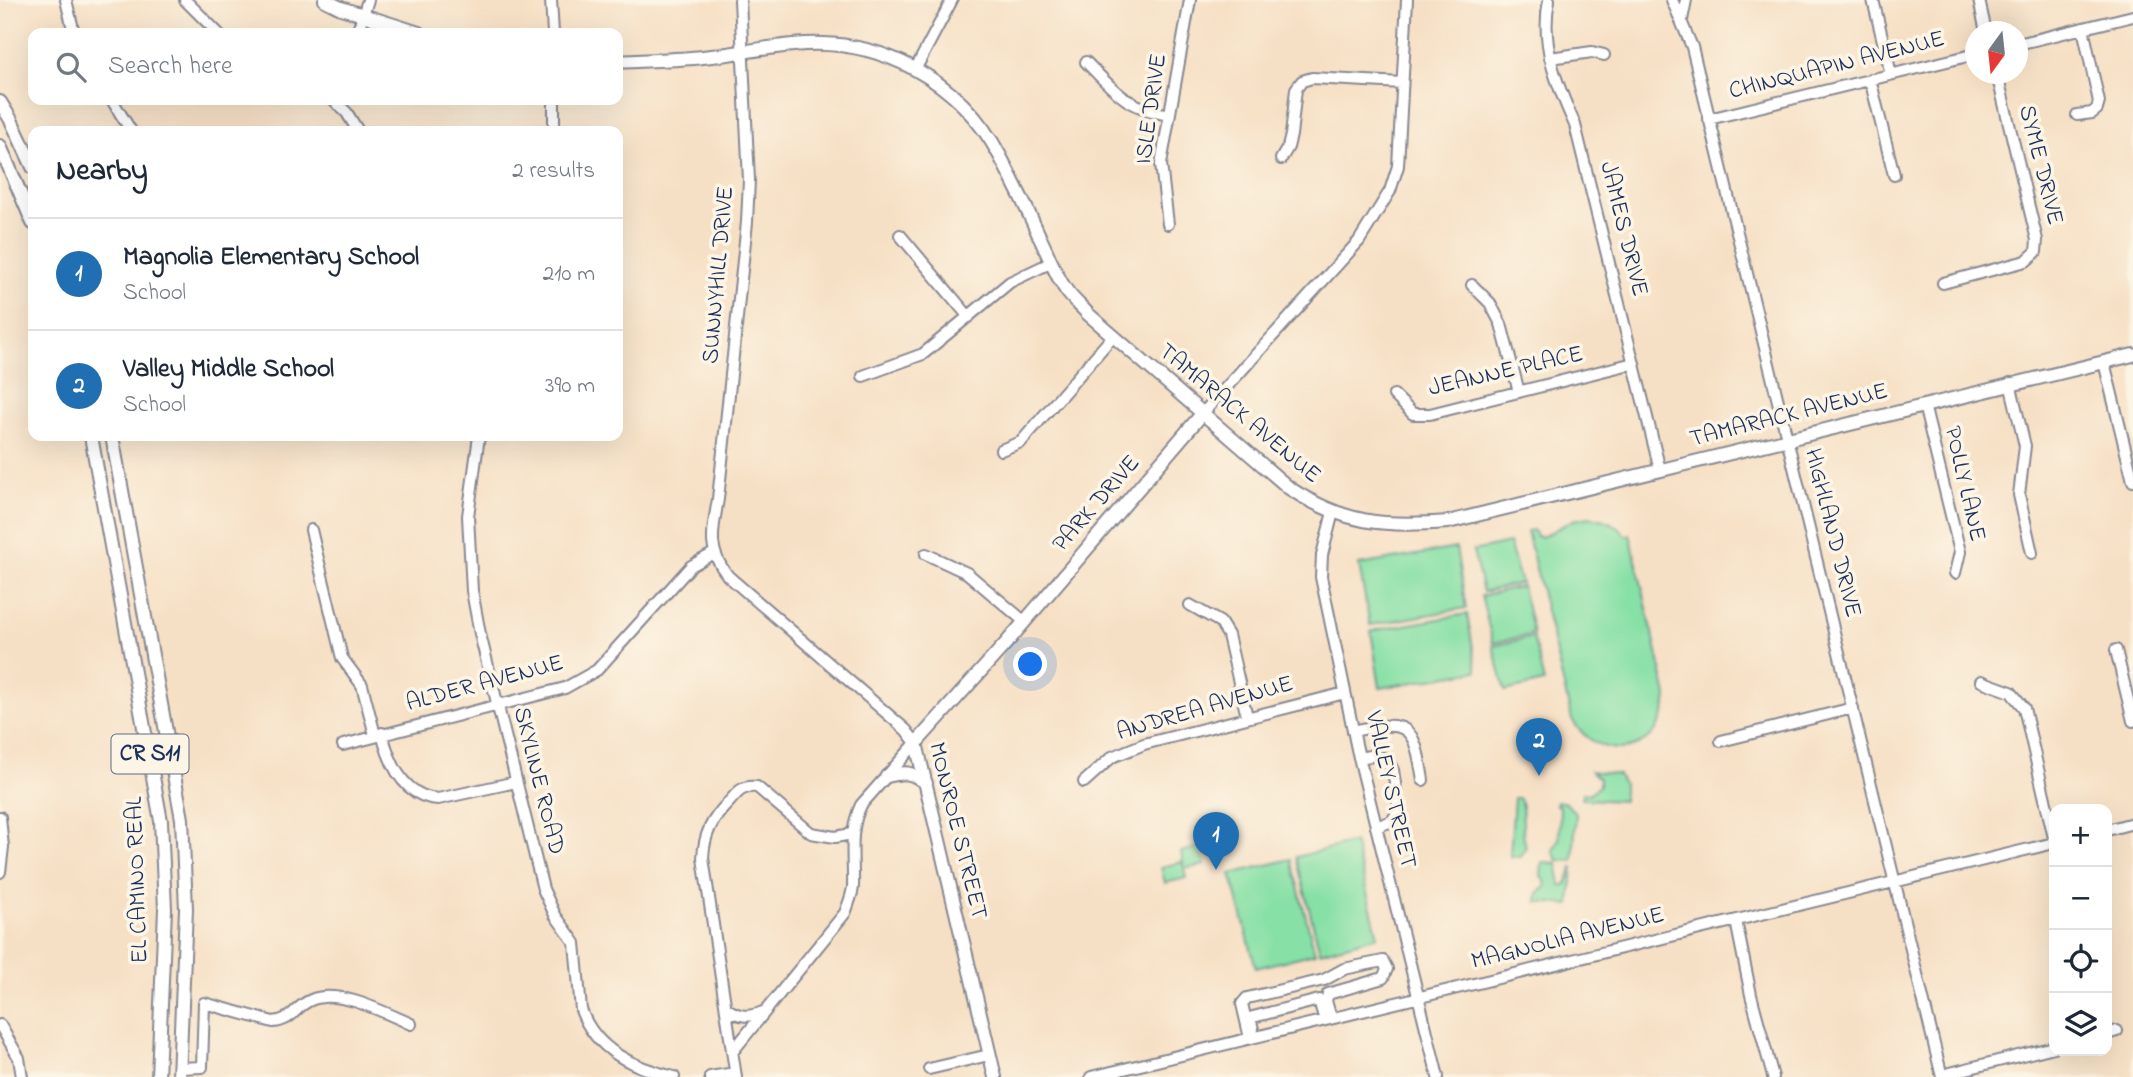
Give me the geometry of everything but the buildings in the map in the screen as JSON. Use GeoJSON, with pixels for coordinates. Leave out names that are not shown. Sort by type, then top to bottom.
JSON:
{"type":"FeatureCollection","features":[{"type":"Feature","properties":{"kind":"main road"},"geometry":{"type":"LineString","coordinates":[[325,0],[403,28]]}},
{"type":"Feature","properties":{"kind":"main road","name":"TAMARACK AVENUE"},"geometry":{"type":"LineString","coordinates":[[623,62],[744,52],[795,44],[857,47],[895,58],[916,68],[955,95],[983,127],[1006,167],[1067,292],[1088,314],[1289,488],[1333,512],[1382,524],[1404,526],[1448,522],[2133,355]]}},
{"type":"Feature","properties":{"kind":"main road"},"geometry":{"type":"LineString","coordinates":[[0,102],[28,156]]}},
{"type":"Feature","properties":{"kind":"main road"},"geometry":{"type":"LineString","coordinates":[[0,146],[28,211]]}},
{"type":"Feature","properties":{"kind":"main road","name":"PARK DRIVE"},"geometry":{"type":"LineString","coordinates":[[916,743],[1025,622],[1202,414]]}},
{"type":"Feature","properties":{"kind":"main road","name":"EL CAMINO REAL"},"geometry":{"type":"LineString","coordinates":[[91,441],[161,821],[164,921],[158,1077]]}},
{"type":"Feature","properties":{"kind":"main road","name":"EL CAMINO REAL"},"geometry":{"type":"LineString","coordinates":[[113,441],[183,819],[186,909],[179,1072]]}},
{"type":"Feature","properties":{"kind":"main road","name":"MONROE STREET"},"geometry":{"type":"LineString","coordinates":[[916,743],[995,1077]]}},
{"type":"Feature","properties":{"kind":"main road"},"geometry":{"type":"LineString","coordinates":[[887,776],[902,772],[914,773],[926,783]]}},
{"type":"Feature","properties":{"kind":"street"},"geometry":{"type":"LineString","coordinates":[[66,0],[73,28]]}},
{"type":"Feature","properties":{"kind":"street"},"geometry":{"type":"LineString","coordinates":[[185,0],[213,28]]}},
{"type":"Feature","properties":{"kind":"street"},"geometry":{"type":"LineString","coordinates":[[359,28],[368,0]]}},
{"type":"Feature","properties":{"kind":"street"},"geometry":{"type":"LineString","coordinates":[[551,0],[553,28]]}},
{"type":"Feature","properties":{"kind":"street","name":"SUNNYHILL DRIVE"},"geometry":{"type":"LineString","coordinates":[[714,553],[712,537],[747,222],[749,180],[740,0]]}},
{"type":"Feature","properties":{"kind":"street"},"geometry":{"type":"LineString","coordinates":[[916,68],[952,0]]}},
{"type":"Feature","properties":{"kind":"street","name":"ISLE DRIVE"},"geometry":{"type":"LineString","coordinates":[[1168,224],[1161,163],[1190,0]]}},
{"type":"Feature","properties":{"kind":"street","name":"PARK DRIVE"},"geometry":{"type":"LineString","coordinates":[[1202,414],[1359,240],[1390,191],[1398,166],[1406,0]]}},
{"type":"Feature","properties":{"kind":"street","name":"JAMES DRIVE"},"geometry":{"type":"LineString","coordinates":[[1549,0],[1546,36],[1554,77],[1575,125],[1660,470]]}},
{"type":"Feature","properties":{"kind":"street","name":"HIGHLAND DRIVE"},"geometry":{"type":"LineString","coordinates":[[1672,0],[1692,47],[1942,1076]]}},
{"type":"Feature","properties":{"kind":"street"},"geometry":{"type":"LineString","coordinates":[[1682,20],[1686,0]]}},
{"type":"Feature","properties":{"kind":"street"},"geometry":{"type":"LineString","coordinates":[[1873,0],[1891,74]]}},
{"type":"Feature","properties":{"kind":"street"},"geometry":{"type":"LineString","coordinates":[[1979,0],[1984,21]]}},
{"type":"Feature","properties":{"kind":"street"},"geometry":{"type":"LineString","coordinates":[[2028,42],[2133,16]]}},
{"type":"Feature","properties":{"kind":"street"},"geometry":{"type":"LineString","coordinates":[[2077,115],[2092,113],[2099,102],[2083,28]]}},
{"type":"Feature","properties":{"kind":"street"},"geometry":{"type":"LineString","coordinates":[[1550,58],[1592,51],[1604,55]]}},
{"type":"Feature","properties":{"kind":"street","name":"CHINQUAPIN AVENUE"},"geometry":{"type":"LineString","coordinates":[[1709,119],[1965,57]]}},
{"type":"Feature","properties":{"kind":"street"},"geometry":{"type":"LineString","coordinates":[[1086,62],[1130,103],[1144,110],[1170,116]]}},
{"type":"Feature","properties":{"kind":"street"},"geometry":{"type":"LineString","coordinates":[[1281,159],[1291,135],[1296,89],[1302,81],[1312,78],[1402,83]]}},
{"type":"Feature","properties":{"kind":"street"},"geometry":{"type":"LineString","coordinates":[[1870,79],[1894,175]]}},
{"type":"Feature","properties":{"kind":"street","name":"SYME DRIVE"},"geometry":{"type":"LineString","coordinates":[[1943,283],[2025,261],[2036,252],[2037,240],[1999,84]]}},
{"type":"Feature","properties":{"kind":"street"},"geometry":{"type":"LineString","coordinates":[[116,105],[128,126]]}},
{"type":"Feature","properties":{"kind":"street"},"geometry":{"type":"LineString","coordinates":[[339,105],[355,126]]}},
{"type":"Feature","properties":{"kind":"street"},"geometry":{"type":"LineString","coordinates":[[554,105],[554,126]]}},
{"type":"Feature","properties":{"kind":"street"},"geometry":{"type":"LineString","coordinates":[[900,235],[969,317]]}},
{"type":"Feature","properties":{"kind":"street"},"geometry":{"type":"LineString","coordinates":[[863,376],[923,354],[1010,282],[1051,263]]}},
{"type":"Feature","properties":{"kind":"street"},"geometry":{"type":"LineString","coordinates":[[1472,285],[1490,303],[1501,324],[1519,392]]}},
{"type":"Feature","properties":{"kind":"street"},"geometry":{"type":"LineString","coordinates":[[1001,450],[1021,442],[1113,336]]}},
{"type":"Feature","properties":{"kind":"street"},"geometry":{"type":"LineString","coordinates":[[2104,362],[2133,481]]}},
{"type":"Feature","properties":{"kind":"street","name":"JEANNE PLACE"},"geometry":{"type":"LineString","coordinates":[[1394,395],[1413,414],[1430,414],[1634,363]]}},
{"type":"Feature","properties":{"kind":"street"},"geometry":{"type":"LineString","coordinates":[[2010,383],[2025,446],[2019,495],[2032,553]]}},
{"type":"Feature","properties":{"kind":"street","name":"POLLY LANE"},"geometry":{"type":"LineString","coordinates":[[1924,405],[1960,552],[1955,573]]}},
{"type":"Feature","properties":{"kind":"street","name":"SKYLINE ROAD"},"geometry":{"type":"LineString","coordinates":[[478,441],[468,516],[472,591],[480,634],[543,889],[555,915],[575,943],[581,1010],[600,1041],[615,1054],[643,1070],[674,1077]]}},
{"type":"Feature","properties":{"kind":"street","name":"VALLEY STREET"},"geometry":{"type":"LineString","coordinates":[[1333,512],[1322,555],[1321,578],[1359,758],[1438,1077]]}},
{"type":"Feature","properties":{"kind":"street"},"geometry":{"type":"LineString","coordinates":[[311,530],[342,658],[362,685],[385,748],[396,770],[412,790],[426,798],[438,799],[516,782]]}},
{"type":"Feature","properties":{"kind":"street","name":"ALDER AVENUE"},"geometry":{"type":"LineString","coordinates":[[343,745],[565,688],[597,670],[691,566],[714,553]]}},
{"type":"Feature","properties":{"kind":"street","name":"MONROE STREET"},"geometry":{"type":"LineString","coordinates":[[714,553],[728,576],[867,695],[906,730],[916,743]]}},
{"type":"Feature","properties":{"kind":"street"},"geometry":{"type":"LineString","coordinates":[[926,554],[967,573],[1025,622]]}},
{"type":"Feature","properties":{"kind":"street"},"geometry":{"type":"LineString","coordinates":[[1190,605],[1220,622],[1228,635],[1247,717]]}},
{"type":"Feature","properties":{"kind":"street"},"geometry":{"type":"LineString","coordinates":[[2116,650],[2133,721]]}},
{"type":"Feature","properties":{"kind":"street"},"geometry":{"type":"LineString","coordinates":[[1981,681],[2011,692],[2024,708],[2049,818]]}},
{"type":"Feature","properties":{"kind":"street","name":"ANDREA AVENUE"},"geometry":{"type":"LineString","coordinates":[[1084,782],[1112,757],[1144,744],[1345,693]]}},
{"type":"Feature","properties":{"kind":"street"},"geometry":{"type":"LineString","coordinates":[[1721,741],[1853,708]]}},
{"type":"Feature","properties":{"kind":"street"},"geometry":{"type":"LineString","coordinates":[[1353,731],[1387,724],[1407,731],[1415,739],[1423,780]]}},
{"type":"Feature","properties":{"kind":"street","name":"PARK DRIVE"},"geometry":{"type":"LineString","coordinates":[[733,1051],[845,913],[853,890],[852,834],[861,805],[916,743]]}},
{"type":"Feature","properties":{"kind":"street"},"geometry":{"type":"LineString","coordinates":[[1359,758],[1374,755],[1387,759],[1393,770],[1399,810],[1392,821],[1376,827]]}},
{"type":"Feature","properties":{"kind":"street"},"geometry":{"type":"LineString","coordinates":[[710,1077],[736,1075],[702,858],[709,825],[737,791],[748,786],[757,788],[811,833],[835,837],[852,834]]}},
{"type":"Feature","properties":{"kind":"street"},"geometry":{"type":"LineString","coordinates":[[0,817],[3,847],[0,872]]}},
{"type":"Feature","properties":{"kind":"street"},"geometry":{"type":"LineString","coordinates":[[2112,829],[2133,823]]}},
{"type":"Feature","properties":{"kind":"street","name":"MAGNOLIA AVENUE"},"geometry":{"type":"LineString","coordinates":[[1091,1077],[2049,841]]}},
{"type":"Feature","properties":{"kind":"street"},"geometry":{"type":"LineString","coordinates":[[1735,920],[1773,1077]]}},
{"type":"Feature","properties":{"kind":"street"},"geometry":{"type":"LineString","coordinates":[[1253,1038],[1242,1004],[1247,998],[1324,980],[1344,969],[1383,961],[1387,969],[1383,978],[1328,994],[1328,1019]]}},
{"type":"Feature","properties":{"kind":"street"},"geometry":{"type":"LineString","coordinates":[[1315,981],[1319,1000],[1328,1019]]}},
{"type":"Feature","properties":{"kind":"street"},"geometry":{"type":"LineString","coordinates":[[179,1072],[202,1067],[204,1003],[274,1022],[285,1021],[311,999],[359,1001],[411,1024]]}},
{"type":"Feature","properties":{"kind":"street"},"geometry":{"type":"LineString","coordinates":[[1253,1038],[1250,1018],[1319,1000]]}},
{"type":"Feature","properties":{"kind":"street"},"geometry":{"type":"LineString","coordinates":[[726,1009],[744,1016],[762,1012]]}},
{"type":"Feature","properties":{"kind":"street"},"geometry":{"type":"LineString","coordinates":[[0,1025],[19,1058],[22,1077]]}},
{"type":"Feature","properties":{"kind":"street"},"geometry":{"type":"LineString","coordinates":[[1942,1076],[2049,1048]]}},
{"type":"Feature","properties":{"kind":"street"},"geometry":{"type":"LineString","coordinates":[[929,1069],[989,1055]]}},
{"type":"Feature","properties":{"kind":"green space"},"geometry":{"type":"Polygon","coordinates":[[[1589,517],[1610,522],[1626,536],[1630,534],[1667,696],[1663,716],[1655,731],[1644,742],[1630,748],[1615,749],[1600,745],[1585,735],[1572,720],[1527,531],[1533,530],[1536,536],[1542,537],[1573,520],[1589,517]]]}},
{"type":"Feature","properties":{"kind":"green space"},"geometry":{"type":"Polygon","coordinates":[[[1509,543],[1521,583],[1483,592],[1473,551],[1509,543]]]}},
{"type":"Feature","properties":{"kind":"green space"},"geometry":{"type":"Polygon","coordinates":[[[1456,548],[1466,608],[1370,625],[1359,565],[1456,548]]]}},
{"type":"Feature","properties":{"kind":"green space"},"geometry":{"type":"Polygon","coordinates":[[[1522,586],[1533,634],[1493,643],[1481,596],[1522,586]]]}},
{"type":"Feature","properties":{"kind":"green space"},"geometry":{"type":"Polygon","coordinates":[[[1467,614],[1477,671],[1380,688],[1371,631],[1467,614]]]}},
{"type":"Feature","properties":{"kind":"green space"},"geometry":{"type":"Polygon","coordinates":[[[1533,637],[1544,682],[1505,691],[1493,646],[1533,637]]]}},
{"type":"Feature","properties":{"kind":"green space"},"geometry":{"type":"Polygon","coordinates":[[[1591,771],[1618,775],[1623,784],[1623,801],[1582,799],[1583,793],[1589,794],[1599,786],[1599,778],[1591,771]]]}},
{"type":"Feature","properties":{"kind":"green space"},"geometry":{"type":"Polygon","coordinates":[[[1514,798],[1519,798],[1522,808],[1526,846],[1521,857],[1510,856],[1514,798]]]}},
{"type":"Feature","properties":{"kind":"green space"},"geometry":{"type":"Polygon","coordinates":[[[1557,801],[1566,803],[1576,814],[1573,861],[1557,860],[1553,850],[1559,839],[1560,806],[1556,805],[1557,801]]]}},
{"type":"Feature","properties":{"kind":"green space"},"geometry":{"type":"Polygon","coordinates":[[[1354,842],[1378,936],[1320,952],[1296,857],[1354,842]]]}},
{"type":"Feature","properties":{"kind":"green space"},"geometry":{"type":"Polygon","coordinates":[[[1201,847],[1205,865],[1184,869],[1186,878],[1165,883],[1161,867],[1182,862],[1184,868],[1181,852],[1201,847]]]}},
{"type":"Feature","properties":{"kind":"green space"},"geometry":{"type":"Polygon","coordinates":[[[1291,859],[1315,953],[1256,968],[1231,874],[1291,859]]]}},
{"type":"Feature","properties":{"kind":"green space"},"geometry":{"type":"Polygon","coordinates":[[[1542,862],[1557,863],[1561,885],[1566,885],[1573,867],[1570,905],[1537,902],[1538,893],[1546,887],[1541,876],[1542,862]]]}},
{"type":"Feature","properties":{"kind":"place","name":"Valley Middle School"},"geometry":{"type":"Point","coordinates":[1539,776]}},
{"type":"Feature","properties":{"kind":"place","name":"Magnolia Elementary School"},"geometry":{"type":"Point","coordinates":[1216,870]}}]}
